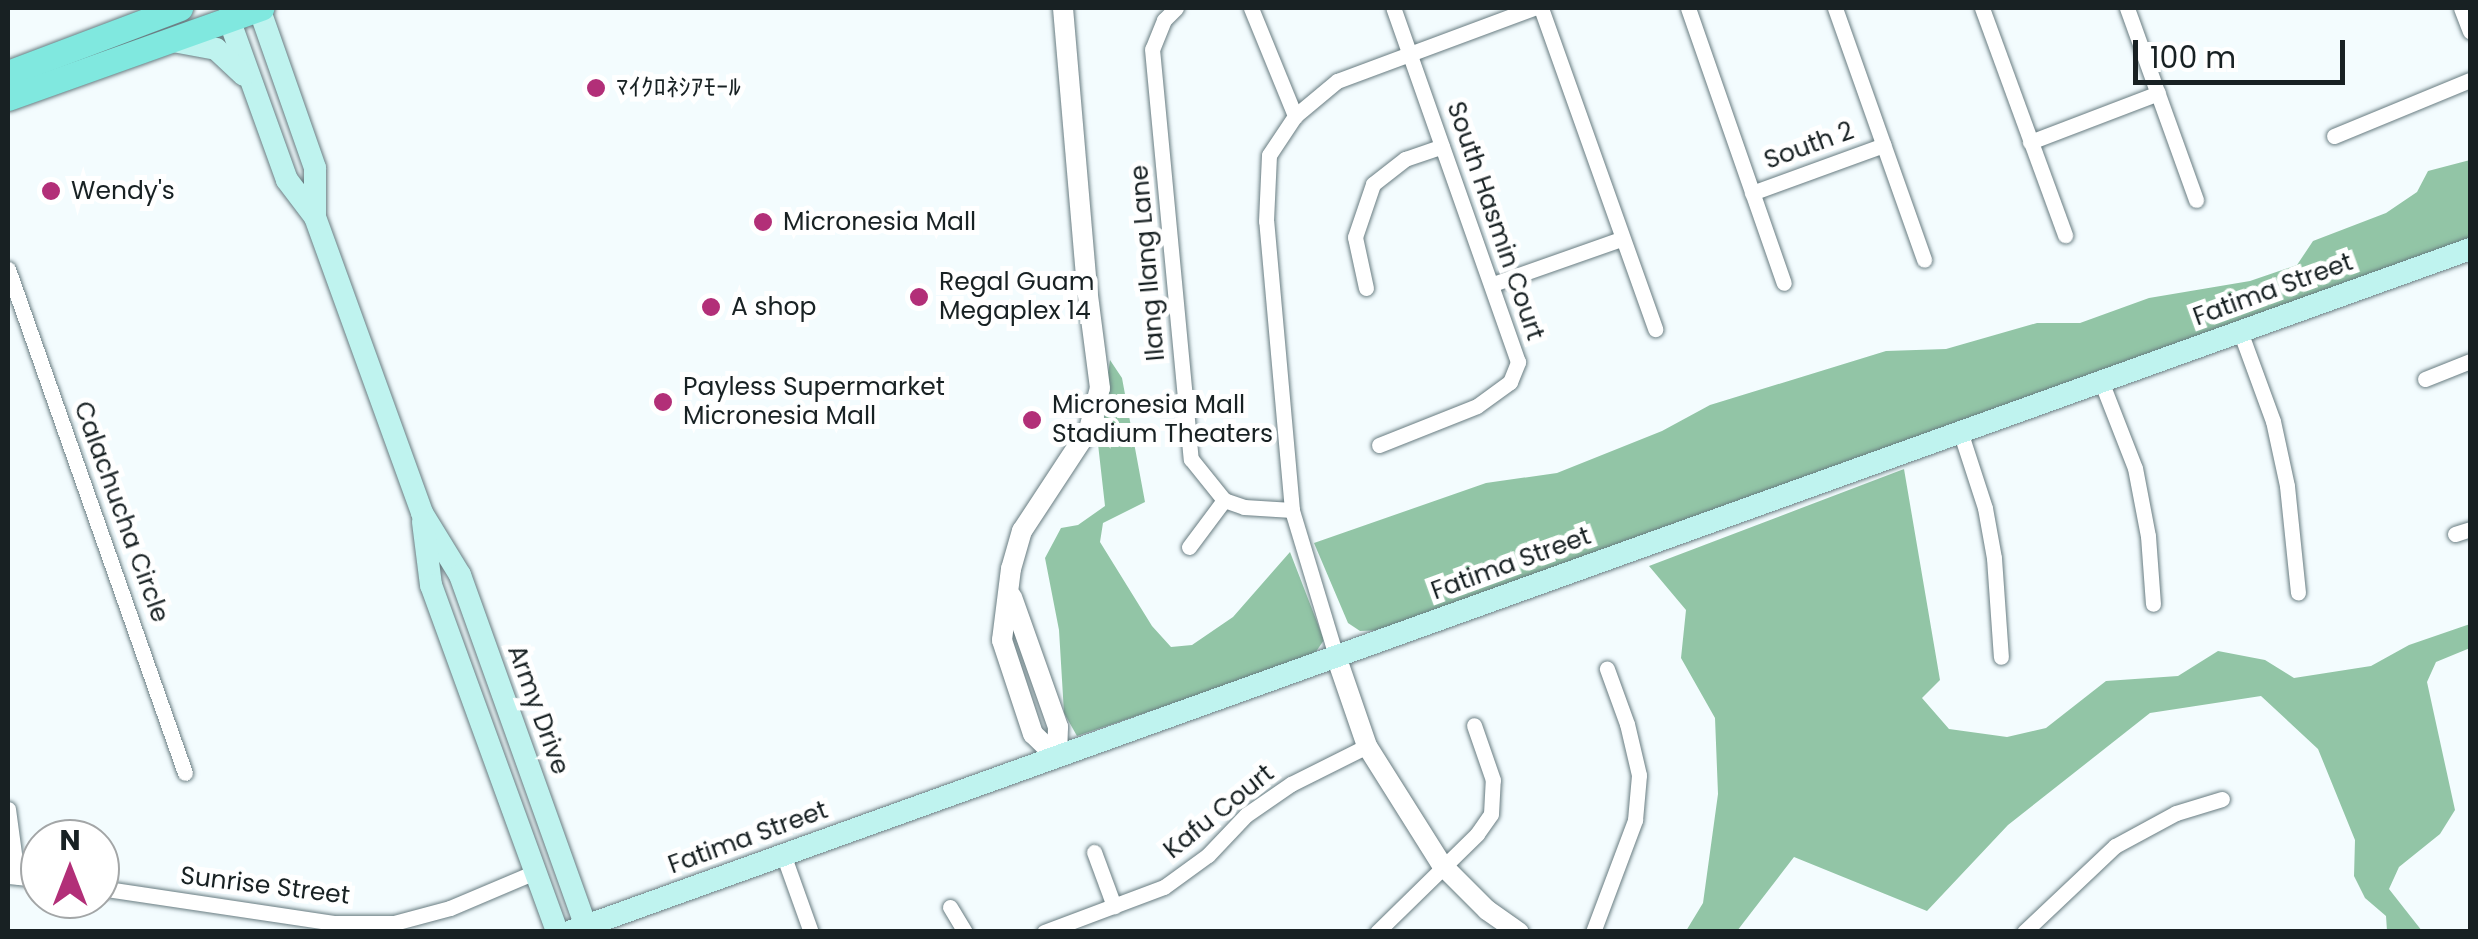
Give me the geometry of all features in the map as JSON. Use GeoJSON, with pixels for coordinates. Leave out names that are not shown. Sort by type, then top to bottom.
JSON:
{"type":"FeatureCollection","features":[{"type":"Feature","properties":{"kind":"main road"},"geometry":{"type":"LineString","coordinates":[[8,72],[180,8]]}},
{"type":"Feature","properties":{"kind":"main road"},"geometry":{"type":"LineString","coordinates":[[8,98],[165,42],[230,13],[260,8]]}},
{"type":"Feature","properties":{"kind":"main road","name":"Army Drive"},"geometry":{"type":"LineString","coordinates":[[260,8],[314,168],[316,217],[422,513],[460,576],[581,930]]}},
{"type":"Feature","properties":{"kind":"main road","name":"Army Drive"},"geometry":{"type":"LineString","coordinates":[[230,13],[287,180],[316,217]]}},
{"type":"Feature","properties":{"kind":"main road"},"geometry":{"type":"LineString","coordinates":[[165,42],[184,40],[216,49],[238,65],[256,96]]}},
{"type":"Feature","properties":{"kind":"main road","name":"Fatima Street"},"geometry":{"type":"LineString","coordinates":[[581,930],[2470,249]]}},
{"type":"Feature","properties":{"kind":"main road","name":"Army Drive"},"geometry":{"type":"LineString","coordinates":[[422,513],[431,586],[557,932]]}},
{"type":"Feature","properties":{"kind":"street"},"geometry":{"type":"LineString","coordinates":[[1057,757],[1033,734],[1002,640],[1022,531],[1089,429],[1100,388],[1087,288],[1063,8]]}},
{"type":"Feature","properties":{"kind":"street","name":"Ilang Ilang Lane"},"geometry":{"type":"LineString","coordinates":[[1176,8],[1164,20],[1152,49],[1190,440],[1192,459],[1224,500]]}},
{"type":"Feature","properties":{"kind":"street"},"geometry":{"type":"LineString","coordinates":[[1251,8],[1295,116]]}},
{"type":"Feature","properties":{"kind":"street","name":"South Hasmin Court"},"geometry":{"type":"LineString","coordinates":[[1380,446],[1476,406],[1510,382],[1518,362],[1393,8]]}},
{"type":"Feature","properties":{"kind":"street"},"geometry":{"type":"LineString","coordinates":[[1519,932],[1488,910],[1442,865],[1367,746],[1292,510],[1266,221],[1269,155],[1295,116],[1338,81],[1533,8]]}},
{"type":"Feature","properties":{"kind":"street"},"geometry":{"type":"LineString","coordinates":[[1541,8],[1655,329]]}},
{"type":"Feature","properties":{"kind":"street"},"geometry":{"type":"LineString","coordinates":[[1688,8],[1784,283]]}},
{"type":"Feature","properties":{"kind":"street"},"geometry":{"type":"LineString","coordinates":[[1835,8],[1924,260]]}},
{"type":"Feature","properties":{"kind":"street"},"geometry":{"type":"LineString","coordinates":[[1982,8],[2065,235]]}},
{"type":"Feature","properties":{"kind":"street"},"geometry":{"type":"LineString","coordinates":[[2127,8],[2196,200]]}},
{"type":"Feature","properties":{"kind":"street"},"geometry":{"type":"LineString","coordinates":[[2461,8],[2470,31]]}},
{"type":"Feature","properties":{"kind":"street"},"geometry":{"type":"LineString","coordinates":[[2334,136],[2470,80]]}},
{"type":"Feature","properties":{"kind":"street"},"geometry":{"type":"LineString","coordinates":[[2030,142],[2158,92]]}},
{"type":"Feature","properties":{"kind":"street","name":"South 2"},"geometry":{"type":"LineString","coordinates":[[1752,193],[1884,145]]}},
{"type":"Feature","properties":{"kind":"street"},"geometry":{"type":"LineString","coordinates":[[1366,288],[1355,237],[1373,184],[1405,159],[1442,146]]}},
{"type":"Feature","properties":{"kind":"street"},"geometry":{"type":"LineString","coordinates":[[1493,284],[1621,240]]}},
{"type":"Feature","properties":{"kind":"street","name":"Calachucha Circle"},"geometry":{"type":"LineString","coordinates":[[8,269],[185,773]]}},
{"type":"Feature","properties":{"kind":"street"},"geometry":{"type":"LineString","coordinates":[[2240,331],[2272,422],[2286,486],[2298,592]]}},
{"type":"Feature","properties":{"kind":"street"},"geometry":{"type":"LineString","coordinates":[[2426,379],[2470,362]]}},
{"type":"Feature","properties":{"kind":"street"},"geometry":{"type":"LineString","coordinates":[[2100,381],[2134,468],[2148,536],[2153,604]]}},
{"type":"Feature","properties":{"kind":"street"},"geometry":{"type":"LineString","coordinates":[[1960,431],[1994,558],[2001,657]]}},
{"type":"Feature","properties":{"kind":"street"},"geometry":{"type":"LineString","coordinates":[[1189,547],[1224,500],[1244,508],[1292,510]]}},
{"type":"Feature","properties":{"kind":"street"},"geometry":{"type":"LineString","coordinates":[[1594,932],[1636,820],[1639,775],[1628,724],[1606,669]]}},
{"type":"Feature","properties":{"kind":"street"},"geometry":{"type":"LineString","coordinates":[[1383,930],[1491,814],[1493,780],[1474,725]]}},
{"type":"Feature","properties":{"kind":"street","name":"Kafu Court"},"geometry":{"type":"LineString","coordinates":[[1044,932],[1164,887],[1208,855],[1246,815],[1291,784],[1367,746]]}},
{"type":"Feature","properties":{"kind":"street"},"geometry":{"type":"LineString","coordinates":[[2027,930],[2115,846],[2176,814],[2222,799]]}},
{"type":"Feature","properties":{"kind":"street"},"geometry":{"type":"LineString","coordinates":[[8,809],[12,876]]}},
{"type":"Feature","properties":{"kind":"street"},"geometry":{"type":"LineString","coordinates":[[1094,852],[1114,906]]}},
{"type":"Feature","properties":{"kind":"street"},"geometry":{"type":"LineString","coordinates":[[783,854],[811,932]]}},
{"type":"Feature","properties":{"kind":"street","name":"Sunrise Street"},"geometry":{"type":"LineString","coordinates":[[120,891],[333,923],[394,923],[450,908],[535,872]]}},
{"type":"Feature","properties":{"kind":"street"},"geometry":{"type":"LineString","coordinates":[[950,908],[964,932]]}},
{"type":"Feature","properties":{"kind":"green space"},"geometry":{"type":"Polygon","coordinates":[[[2470,160],[2470,242],[1384,630],[1360,631],[1348,623],[1314,543],[1486,483],[1557,473],[1662,431],[1710,405],[1886,351],[1946,349],[2037,323],[2080,323],[2149,298],[2250,281],[2297,265],[2313,241],[2386,213],[2417,192],[2428,171],[2470,160]]]}},
{"type":"Feature","properties":{"kind":"green space"},"geometry":{"type":"Polygon","coordinates":[[[1110,360],[1122,378],[1145,502],[1103,523],[1100,542],[1152,626],[1171,647],[1192,645],[1233,617],[1290,552],[1324,640],[1313,656],[1077,736],[1064,713],[1059,630],[1045,558],[1061,528],[1078,525],[1105,506],[1098,444],[1110,360]]]}},
{"type":"Feature","properties":{"kind":"green space"},"geometry":{"type":"Polygon","coordinates":[[[1904,469],[1940,680],[1922,698],[1949,729],[2007,737],[2046,728],[2106,681],[2178,676],[2218,651],[2265,660],[2294,678],[2371,666],[2409,645],[2470,624],[2470,648],[2436,662],[2427,682],[2455,810],[2440,834],[2399,867],[2389,889],[2422,931],[2387,931],[2386,916],[2365,898],[2354,876],[2355,840],[2318,749],[2261,696],[2150,713],[2008,825],[1927,911],[1794,857],[1737,931],[1686,931],[1703,903],[1718,794],[1715,718],[1681,658],[1686,610],[1649,566],[1904,469]]]}},
{"type":"Feature","properties":{"kind":"place","name":"ﾏｲｸﾛﾈｼｱﾓｰﾙ"},"geometry":{"type":"Point","coordinates":[596,88]}},
{"type":"Feature","properties":{"kind":"place","name":"Wendy's"},"geometry":{"type":"Point","coordinates":[51,191]}},
{"type":"Feature","properties":{"kind":"place","name":"Micronesia Mall"},"geometry":{"type":"Point","coordinates":[763,222]}},
{"type":"Feature","properties":{"kind":"place","name":"Regal Guam Megaplex 14"},"geometry":{"type":"Point","coordinates":[919,297]}},
{"type":"Feature","properties":{"kind":"place","name":"A shop"},"geometry":{"type":"Point","coordinates":[711,307]}},
{"type":"Feature","properties":{"kind":"place","name":"Payless Supermarket Micronesia Mall"},"geometry":{"type":"Point","coordinates":[663,402]}},
{"type":"Feature","properties":{"kind":"place","name":"Micronesia Mall Stadium Theaters"},"geometry":{"type":"Point","coordinates":[1032,420]}}]}
